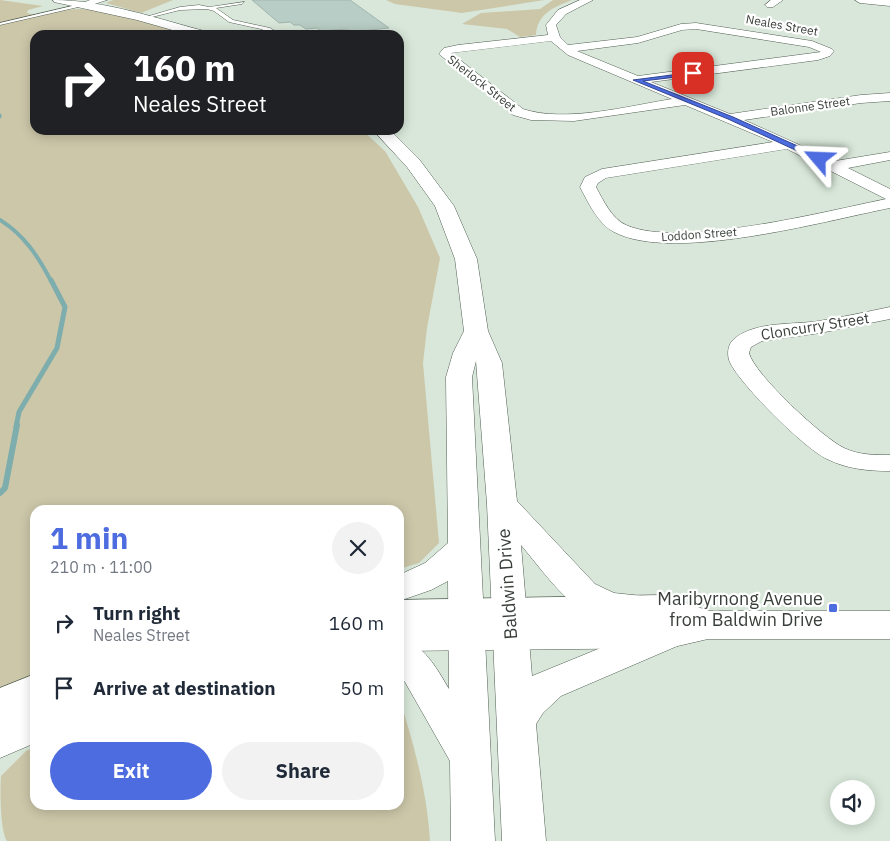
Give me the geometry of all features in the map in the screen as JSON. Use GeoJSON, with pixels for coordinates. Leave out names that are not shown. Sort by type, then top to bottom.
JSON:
{"type":"FeatureCollection","features":[{"type":"Feature","properties":{"kind":"main road"},"geometry":{"type":"LineString","coordinates":[[58,0],[139,16],[187,30]]}},
{"type":"Feature","properties":{"kind":"main road","name":"Baldwin Drive"},"geometry":{"type":"LineString","coordinates":[[386,135],[414,162],[444,206],[460,238],[466,259],[476,331],[490,363],[502,504],[524,841]]}},
{"type":"Feature","properties":{"kind":"main road"},"geometry":{"type":"LineString","coordinates":[[474,841],[460,377],[465,353],[476,331]]}},
{"type":"Feature","properties":{"kind":"main road"},"geometry":{"type":"LineString","coordinates":[[502,504],[583,593],[608,606],[642,610]]}},
{"type":"Feature","properties":{"kind":"main road"},"geometry":{"type":"LineString","coordinates":[[404,587],[421,582],[442,570],[465,543]]}},
{"type":"Feature","properties":{"kind":"main road"},"geometry":{"type":"LineString","coordinates":[[404,636],[467,624],[509,623],[664,609],[708,625]]}},
{"type":"Feature","properties":{"kind":"main road"},"geometry":{"type":"LineString","coordinates":[[404,615],[467,624]]}},
{"type":"Feature","properties":{"kind":"main road"},"geometry":{"type":"LineString","coordinates":[[509,623],[669,634]]}},
{"type":"Feature","properties":{"kind":"main road"},"geometry":{"type":"LineString","coordinates":[[516,722],[529,701],[548,685],[669,634],[708,625],[890,625]]}},
{"type":"Feature","properties":{"kind":"main road"},"geometry":{"type":"LineString","coordinates":[[404,657],[418,671],[471,758]]}},
{"type":"Feature","properties":{"kind":"main road"},"geometry":{"type":"LineString","coordinates":[[0,706],[30,692]]}},
{"type":"Feature","properties":{"kind":"main road"},"geometry":{"type":"LineString","coordinates":[[0,740],[30,726]]}},
{"type":"Feature","properties":{"kind":"street"},"geometry":{"type":"LineString","coordinates":[[85,4],[102,0]]}},
{"type":"Feature","properties":{"kind":"street"},"geometry":{"type":"LineString","coordinates":[[588,0],[558,15],[551,25],[554,37],[566,49],[587,61],[731,118],[789,144],[890,195]]}},
{"type":"Feature","properties":{"kind":"street"},"geometry":{"type":"LineString","coordinates":[[860,0],[890,4]]}},
{"type":"Feature","properties":{"kind":"street","name":"Neales Street"},"geometry":{"type":"LineString","coordinates":[[566,49],[638,40],[692,26],[808,43],[823,47],[828,51],[826,54],[818,57],[636,80]]}},
{"type":"Feature","properties":{"kind":"street","name":"Sherlock Street"},"geometry":{"type":"LineString","coordinates":[[554,37],[458,48],[448,50],[444,54],[518,112],[532,117],[561,118],[688,101]]}},
{"type":"Feature","properties":{"kind":"street","name":"Balonne Street"},"geometry":{"type":"LineString","coordinates":[[731,118],[861,99],[890,97]]}},
{"type":"Feature","properties":{"kind":"street","name":"Loddon Street"},"geometry":{"type":"LineString","coordinates":[[789,144],[602,174],[591,180],[588,187],[617,227],[634,234],[654,237],[724,234],[890,203]]}},
{"type":"Feature","properties":{"kind":"street"},"geometry":{"type":"LineString","coordinates":[[834,166],[890,156]]}},
{"type":"Feature","properties":{"kind":"street","name":"Cloncurry Street"},"geometry":{"type":"LineString","coordinates":[[890,312],[828,326],[756,335],[741,344],[738,353],[744,368],[812,441],[846,458],[866,463],[890,463]]}},
{"type":"Feature","properties":{"kind":"lane"},"geometry":{"type":"LineString","coordinates":[[208,9],[242,3]]}},
{"type":"Feature","properties":{"kind":"lane"},"geometry":{"type":"LineString","coordinates":[[0,24],[85,4]]}},
{"type":"Feature","properties":{"kind":"lane"},"geometry":{"type":"LineString","coordinates":[[139,16],[185,8],[208,9],[217,11],[230,21],[259,26],[268,30]]}},
{"type":"Feature","properties":{"kind":"shaded area"},"geometry":{"type":"Polygon","coordinates":[[[0,0],[43,6],[28,10],[27,13],[47,14],[73,9],[93,10],[107,12],[171,30],[30,30],[30,135],[367,135],[385,151],[418,207],[440,258],[427,328],[423,363],[439,543],[419,563],[404,568],[404,505],[30,505],[30,680],[0,693],[0,0]]]}},
{"type":"Feature","properties":{"kind":"shaded area"},"geometry":{"type":"Polygon","coordinates":[[[113,0],[173,0],[141,13],[106,3],[113,0]]]}},
{"type":"Feature","properties":{"kind":"shaded area"},"geometry":{"type":"Polygon","coordinates":[[[386,0],[544,0],[462,13],[395,4],[386,0]]]}},
{"type":"Feature","properties":{"kind":"shaded area"},"geometry":{"type":"Polygon","coordinates":[[[553,0],[572,0],[548,12],[540,22],[536,35],[520,37],[507,29],[462,24],[481,13],[540,9],[553,0]]]}},
{"type":"Feature","properties":{"kind":"shaded area"},"geometry":{"type":"Polygon","coordinates":[[[404,713],[419,768],[426,804],[430,841],[7,841],[1,810],[1,776],[30,749],[30,810],[404,810],[404,713]]]}},
{"type":"Feature","properties":{"kind":"building"},"geometry":{"type":"Polygon","coordinates":[[[252,0],[350,0],[389,28],[320,30],[317,28],[306,29],[290,22],[279,23],[252,0]]]}},
{"type":"Feature","properties":{"kind":"waterway"},"geometry":{"type":"LineString","coordinates":[[0,220],[16,232],[30,247],[51,281]]}},
{"type":"Feature","properties":{"kind":"waterway"},"geometry":{"type":"LineString","coordinates":[[16,427],[19,412],[57,348],[65,307],[51,280]]}},
{"type":"Feature","properties":{"kind":"waterway"},"geometry":{"type":"LineString","coordinates":[[0,493],[5,488],[17,425]]}},
{"type":"Feature","properties":{"kind":"place","name":"Maribyrnong Avenue from Baldwin Drive"},"geometry":{"type":"Point","coordinates":[833,608]}},
{"type":"Feature","properties":{"kind":"route"},"geometry":{"type":"LineString","coordinates":[[693,73],[636,80],[731,118],[819,159]]}}]}
